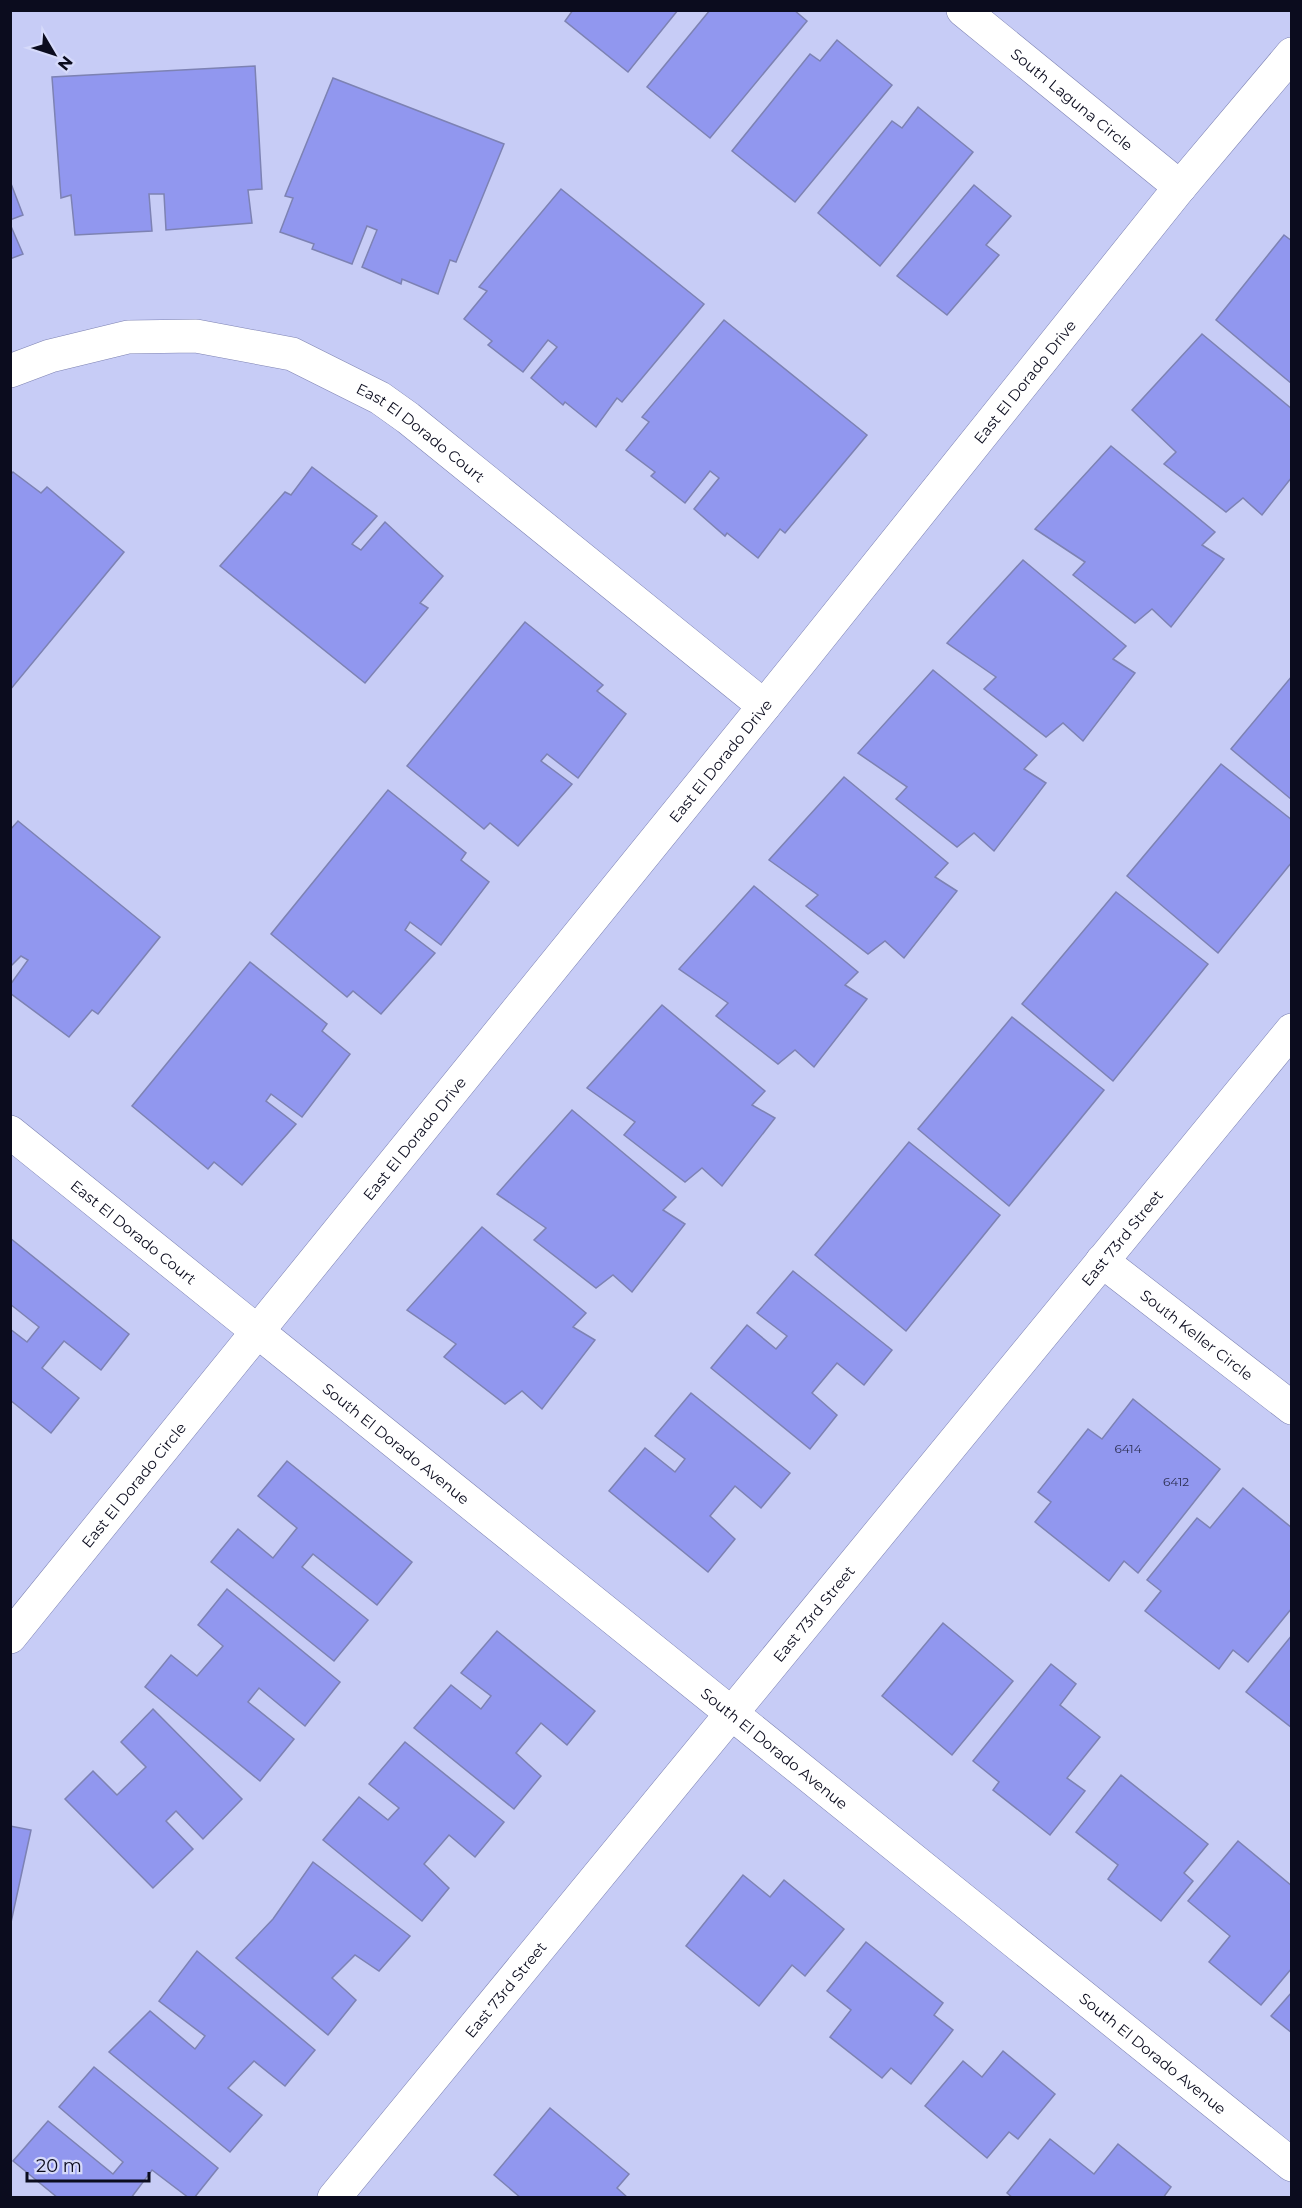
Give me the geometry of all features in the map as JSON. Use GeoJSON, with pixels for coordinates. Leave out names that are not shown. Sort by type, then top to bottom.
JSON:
{"type":"FeatureCollection","features":[{"type":"Feature","properties":{"kind":"street","name":"South Laguna Circle"},"geometry":{"type":"LineString","coordinates":[[963,10],[1180,187]]}},
{"type":"Feature","properties":{"kind":"street","name":"East El Dorado Drive"},"geometry":{"type":"LineString","coordinates":[[258,1333],[1180,187],[1292,54]]}},
{"type":"Feature","properties":{"kind":"street","name":"East El Dorado Court"},"geometry":{"type":"LineString","coordinates":[[10,370],[50,356],[128,337],[196,336],[292,354],[380,398],[408,418],[764,706]]}},
{"type":"Feature","properties":{"kind":"street","name":"East 73rd Street"},"geometry":{"type":"LineString","coordinates":[[336,2197],[1292,1030]]}},
{"type":"Feature","properties":{"kind":"street","name":"East El Dorado Court"},"geometry":{"type":"LineString","coordinates":[[10,1132],[258,1333]]}},
{"type":"Feature","properties":{"kind":"street","name":"South Keller Circle"},"geometry":{"type":"LineString","coordinates":[[1102,1261],[1292,1408]]}},
{"type":"Feature","properties":{"kind":"street","name":"East El Dorado Circle"},"geometry":{"type":"LineString","coordinates":[[10,1637],[258,1333]]}},
{"type":"Feature","properties":{"kind":"street","name":"South El Dorado Avenue"},"geometry":{"type":"LineString","coordinates":[[258,1333],[732,1712],[1292,2165]]}},
{"type":"Feature","properties":{"kind":"building"},"geometry":{"type":"Polygon","coordinates":[[[573,10],[678,10],[628,72],[565,21],[573,10]]]}},
{"type":"Feature","properties":{"kind":"building"},"geometry":{"type":"Polygon","coordinates":[[[710,10],[794,10],[807,21],[710,138],[647,87],[710,10]]]}},
{"type":"Feature","properties":{"kind":"building"},"geometry":{"type":"Polygon","coordinates":[[[837,40],[892,85],[795,202],[732,151],[810,54],[820,61],[837,40]]]}},
{"type":"Feature","properties":{"kind":"building"},"geometry":{"type":"Polygon","coordinates":[[[255,66],[262,189],[248,190],[252,223],[166,230],[164,194],[149,194],[152,231],[75,235],[71,195],[61,198],[52,77],[255,66]]]}},
{"type":"Feature","properties":{"kind":"building"},"geometry":{"type":"Polygon","coordinates":[[[333,78],[504,144],[456,262],[450,260],[438,294],[402,279],[401,284],[362,267],[377,230],[367,226],[352,264],[312,249],[314,244],[280,232],[293,198],[285,196],[333,78]]]}},
{"type":"Feature","properties":{"kind":"building"},"geometry":{"type":"Polygon","coordinates":[[[918,107],[973,152],[880,266],[818,213],[892,121],[902,128],[918,107]]]}},
{"type":"Feature","properties":{"kind":"building"},"geometry":{"type":"Polygon","coordinates":[[[10,181],[23,215],[10,220],[10,181]]]}},
{"type":"Feature","properties":{"kind":"building"},"geometry":{"type":"Polygon","coordinates":[[[974,185],[1011,216],[986,245],[999,255],[947,315],[897,276],[974,185]]]}},
{"type":"Feature","properties":{"kind":"building"},"geometry":{"type":"Polygon","coordinates":[[[561,189],[704,304],[622,402],[617,398],[596,427],[565,402],[563,405],[531,378],[557,347],[548,340],[523,372],[488,345],[492,341],[464,319],[487,291],[479,287],[561,189]]]}},
{"type":"Feature","properties":{"kind":"building"},"geometry":{"type":"Polygon","coordinates":[[[10,224],[23,254],[10,259],[10,224]]]}},
{"type":"Feature","properties":{"kind":"building"},"geometry":{"type":"Polygon","coordinates":[[[1284,235],[1292,241],[1292,384],[1216,320],[1284,235]]]}},
{"type":"Feature","properties":{"kind":"building"},"geometry":{"type":"Polygon","coordinates":[[[724,320],[867,435],[785,533],[780,529],[758,558],[727,533],[725,536],[694,509],[719,478],[710,471],[685,503],[651,476],[655,472],[626,450],[649,422],[642,417],[724,320]]]}},
{"type":"Feature","properties":{"kind":"building"},"geometry":{"type":"Polygon","coordinates":[[[1202,334],[1292,409],[1292,477],[1262,515],[1243,498],[1226,512],[1164,464],[1176,452],[1132,410],[1202,334]]]}},
{"type":"Feature","properties":{"kind":"building"},"geometry":{"type":"Polygon","coordinates":[[[1111,446],[1215,532],[1202,545],[1224,559],[1171,627],[1152,609],[1135,623],[1073,575],[1085,562],[1035,529],[1111,446]]]}},
{"type":"Feature","properties":{"kind":"building"},"geometry":{"type":"Polygon","coordinates":[[[312,467],[377,516],[352,544],[361,550],[385,522],[443,576],[420,603],[428,608],[365,683],[220,566],[285,492],[291,495],[312,467]]]}},
{"type":"Feature","properties":{"kind":"building"},"geometry":{"type":"Polygon","coordinates":[[[13,472],[41,493],[47,487],[124,552],[10,690],[10,475],[13,472]]]}},
{"type":"Feature","properties":{"kind":"building"},"geometry":{"type":"Polygon","coordinates":[[[1023,560],[1126,646],[1113,659],[1135,673],[1083,741],[1063,723],[1046,737],[984,689],[996,677],[947,643],[1023,560]]]}},
{"type":"Feature","properties":{"kind":"building"},"geometry":{"type":"Polygon","coordinates":[[[525,622],[603,685],[597,691],[626,714],[578,778],[547,754],[541,761],[572,784],[518,846],[490,823],[484,829],[407,766],[525,622]]]}},
{"type":"Feature","properties":{"kind":"building"},"geometry":{"type":"Polygon","coordinates":[[[933,670],[1037,755],[1024,769],[1046,783],[994,851],[974,833],[957,847],[896,799],[907,787],[858,753],[933,670]]]}},
{"type":"Feature","properties":{"kind":"building"},"geometry":{"type":"Polygon","coordinates":[[[1292,676],[1292,800],[1231,749],[1292,676]]]}},
{"type":"Feature","properties":{"kind":"building"},"geometry":{"type":"Polygon","coordinates":[[[1221,764],[1292,820],[1292,862],[1218,953],[1127,876],[1221,764]]]}},
{"type":"Feature","properties":{"kind":"building"},"geometry":{"type":"Polygon","coordinates":[[[844,777],[948,863],[935,877],[957,891],[904,958],[885,941],[868,954],[806,906],[818,895],[769,860],[844,777]]]}},
{"type":"Feature","properties":{"kind":"building"},"geometry":{"type":"Polygon","coordinates":[[[388,790],[466,853],[461,860],[489,882],[441,945],[410,922],[405,930],[435,953],[381,1014],[353,991],[347,997],[271,934],[388,790]]]}},
{"type":"Feature","properties":{"kind":"building"},"geometry":{"type":"Polygon","coordinates":[[[18,821],[160,937],[98,1014],[92,1010],[69,1037],[10,993],[10,985],[28,960],[21,956],[10,967],[10,830],[18,821]]]}},
{"type":"Feature","properties":{"kind":"building"},"geometry":{"type":"Polygon","coordinates":[[[754,886],[858,972],[845,985],[867,999],[814,1067],[795,1050],[778,1064],[716,1016],[728,1003],[679,969],[754,886]]]}},
{"type":"Feature","properties":{"kind":"building"},"geometry":{"type":"Polygon","coordinates":[[[1116,892],[1208,964],[1113,1081],[1022,1004],[1116,892]]]}},
{"type":"Feature","properties":{"kind":"building"},"geometry":{"type":"Polygon","coordinates":[[[250,962],[327,1024],[322,1031],[350,1054],[302,1117],[271,1094],[266,1101],[296,1124],[242,1185],[214,1162],[208,1169],[132,1106],[250,962]]]}},
{"type":"Feature","properties":{"kind":"building"},"geometry":{"type":"Polygon","coordinates":[[[662,1005],[765,1091],[752,1105],[775,1118],[722,1186],[702,1168],[685,1182],[624,1135],[635,1122],[587,1088],[662,1005]]]}},
{"type":"Feature","properties":{"kind":"building"},"geometry":{"type":"Polygon","coordinates":[[[1012,1017],[1104,1090],[1009,1206],[918,1129],[1012,1017]]]}},
{"type":"Feature","properties":{"kind":"building"},"geometry":{"type":"Polygon","coordinates":[[[572,1110],[676,1197],[663,1210],[685,1224],[632,1292],[613,1275],[596,1288],[534,1240],[546,1228],[497,1194],[572,1110]]]}},
{"type":"Feature","properties":{"kind":"building"},"geometry":{"type":"Polygon","coordinates":[[[909,1142],[1000,1215],[906,1331],[815,1255],[909,1142]]]}},
{"type":"Feature","properties":{"kind":"building"},"geometry":{"type":"Polygon","coordinates":[[[482,1227],[586,1313],[573,1327],[595,1340],[542,1409],[522,1391],[505,1404],[444,1357],[456,1344],[407,1310],[482,1227]]]}},
{"type":"Feature","properties":{"kind":"building"},"geometry":{"type":"Polygon","coordinates":[[[10,1238],[129,1334],[101,1370],[64,1341],[42,1368],[79,1398],[51,1433],[10,1400],[10,1329],[27,1342],[39,1327],[10,1304],[10,1238]]]}},
{"type":"Feature","properties":{"kind":"building"},"geometry":{"type":"Polygon","coordinates":[[[793,1271],[892,1350],[864,1385],[837,1363],[812,1393],[837,1415],[810,1449],[711,1368],[747,1325],[776,1349],[787,1336],[757,1313],[793,1271]]]}},
{"type":"Feature","properties":{"kind":"building"},"geometry":{"type":"Polygon","coordinates":[[[691,1393],[790,1473],[761,1508],[735,1486],[710,1516],[735,1539],[708,1572],[609,1491],[645,1448],[675,1472],[685,1459],[655,1436],[691,1393]]]}},
{"type":"Feature","properties":{"kind":"building"},"geometry":{"type":"Polygon","coordinates":[[[1133,1399],[1220,1469],[1138,1573],[1124,1561],[1109,1581],[1035,1522],[1051,1502],[1038,1492],[1088,1429],[1102,1439],[1133,1399]]]}},
{"type":"Feature","properties":{"kind":"building"},"geometry":{"type":"Polygon","coordinates":[[[287,1461],[412,1562],[377,1605],[313,1554],[302,1567],[368,1620],[334,1661],[211,1562],[238,1529],[273,1558],[297,1528],[258,1496],[287,1461]]]}},
{"type":"Feature","properties":{"kind":"building"},"geometry":{"type":"Polygon","coordinates":[[[1243,1488],[1292,1528],[1292,1608],[1248,1662],[1233,1650],[1219,1669],[1145,1611],[1161,1591],[1147,1580],[1197,1518],[1210,1528],[1243,1488]]]}},
{"type":"Feature","properties":{"kind":"building"},"geometry":{"type":"Polygon","coordinates":[[[227,1589],[340,1682],[305,1726],[259,1688],[248,1702],[294,1739],[260,1781],[145,1687],[171,1655],[197,1676],[223,1646],[198,1625],[227,1589]]]}},
{"type":"Feature","properties":{"kind":"building"},"geometry":{"type":"Polygon","coordinates":[[[943,1623],[1013,1681],[952,1755],[882,1696],[943,1623]]]}},
{"type":"Feature","properties":{"kind":"building"},"geometry":{"type":"Polygon","coordinates":[[[497,1631],[595,1711],[567,1745],[541,1723],[516,1753],[541,1776],[514,1809],[414,1728],[451,1685],[481,1709],[491,1696],[461,1673],[497,1631]]]}},
{"type":"Feature","properties":{"kind":"building"},"geometry":{"type":"Polygon","coordinates":[[[1292,1635],[1292,1728],[1246,1692],[1292,1635]]]}},
{"type":"Feature","properties":{"kind":"building"},"geometry":{"type":"Polygon","coordinates":[[[1051,1664],[1076,1684],[1060,1705],[1100,1737],[1067,1778],[1085,1791],[1050,1835],[993,1790],[999,1782],[973,1761],[1051,1664]]]}},
{"type":"Feature","properties":{"kind":"building"},"geometry":{"type":"Polygon","coordinates":[[[153,1709],[242,1799],[203,1839],[176,1811],[166,1821],[193,1849],[153,1888],[65,1799],[93,1771],[117,1795],[146,1767],[121,1742],[153,1709]]]}},
{"type":"Feature","properties":{"kind":"building"},"geometry":{"type":"Polygon","coordinates":[[[405,1742],[504,1822],[475,1857],[449,1835],[424,1864],[449,1888],[422,1921],[323,1840],[359,1797],[388,1820],[399,1808],[369,1784],[405,1742]]]}},
{"type":"Feature","properties":{"kind":"building"},"geometry":{"type":"Polygon","coordinates":[[[1121,1775],[1208,1844],[1184,1873],[1193,1881],[1161,1921],[1108,1879],[1118,1865],[1076,1832],[1121,1775]]]}},
{"type":"Feature","properties":{"kind":"building"},"geometry":{"type":"Polygon","coordinates":[[[10,1826],[31,1830],[10,1927],[10,1826]]]}},
{"type":"Feature","properties":{"kind":"building"},"geometry":{"type":"Polygon","coordinates":[[[1238,1841],[1292,1886],[1292,1968],[1261,2005],[1209,1962],[1230,1936],[1188,1901],[1238,1841]]]}},
{"type":"Feature","properties":{"kind":"building"},"geometry":{"type":"Polygon","coordinates":[[[313,1862],[410,1936],[379,1971],[355,1955],[332,1978],[356,2000],[328,2035],[236,1958],[273,1919],[313,1862]]]}},
{"type":"Feature","properties":{"kind":"building"},"geometry":{"type":"Polygon","coordinates":[[[743,1875],[770,1897],[784,1880],[844,1929],[805,1976],[792,1965],[759,2006],[686,1946],[743,1875]]]}},
{"type":"Feature","properties":{"kind":"building"},"geometry":{"type":"Polygon","coordinates":[[[866,1942],[943,2003],[934,2015],[953,2030],[911,2084],[891,2068],[882,2078],[830,2037],[851,2010],[827,1991],[866,1942]]]}},
{"type":"Feature","properties":{"kind":"building"},"geometry":{"type":"Polygon","coordinates":[[[197,1951],[315,2050],[285,2086],[254,2061],[228,2088],[262,2115],[230,2152],[109,2052],[150,2011],[195,2049],[205,2036],[159,2001],[197,1951]]]}},
{"type":"Feature","properties":{"kind":"building"},"geometry":{"type":"Polygon","coordinates":[[[1292,1992],[1292,2033],[1271,2016],[1292,1992]]]}},
{"type":"Feature","properties":{"kind":"building"},"geometry":{"type":"Polygon","coordinates":[[[1003,2051],[1055,2094],[1018,2139],[1009,2132],[987,2158],[925,2106],[963,2061],[982,2077],[1003,2051]]]}},
{"type":"Feature","properties":{"kind":"building"},"geometry":{"type":"Polygon","coordinates":[[[94,2067],[218,2168],[194,2198],[189,2198],[152,2170],[131,2198],[58,2198],[13,2161],[48,2121],[113,2174],[123,2162],[59,2107],[94,2067]]]}},
{"type":"Feature","properties":{"kind":"building"},"geometry":{"type":"Polygon","coordinates":[[[550,2108],[629,2174],[617,2188],[628,2198],[521,2198],[494,2175],[550,2108]]]}},
{"type":"Feature","properties":{"kind":"building"},"geometry":{"type":"Polygon","coordinates":[[[1050,2139],[1094,2174],[1118,2144],[1171,2187],[1163,2198],[1013,2198],[1007,2193],[1050,2139]]]}}]}
